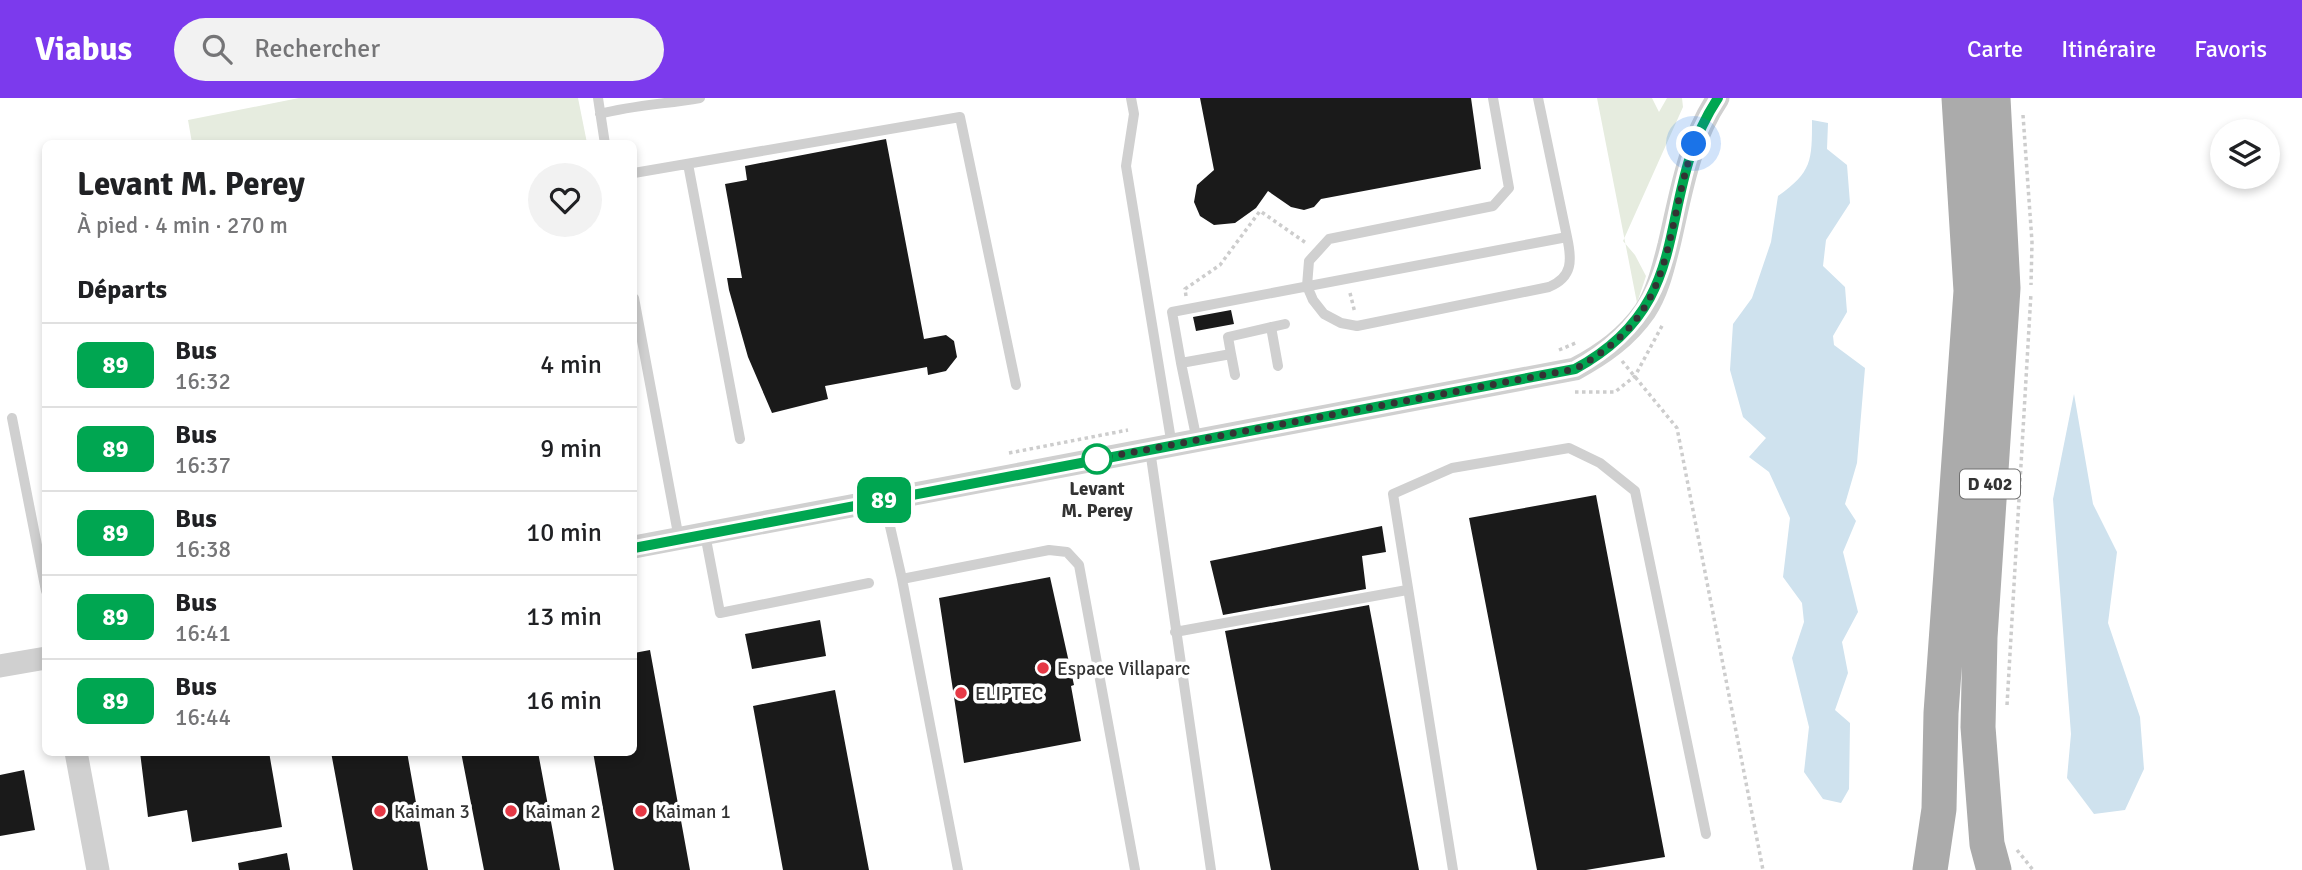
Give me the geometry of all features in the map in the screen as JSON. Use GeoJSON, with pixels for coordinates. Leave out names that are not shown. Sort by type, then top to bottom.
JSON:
{"type":"FeatureCollection","features":[{"type":"Feature","properties":{"kind":"main road","name":"D 402"},"geometry":{"type":"LineString","coordinates":[[1930,870],[1938,809],[1941,713],[1971,291],[1959,98]]}},
{"type":"Feature","properties":{"kind":"main road","name":"D 402"},"geometry":{"type":"LineString","coordinates":[[2004,857],[1987,844],[1978,727],[1980,637],[2003,288],[2007,105]]}},
{"type":"Feature","properties":{"kind":"street"},"geometry":{"type":"LineString","coordinates":[[637,547],[1575,369],[1611,348],[1646,310],[1659,282],[1687,166],[1702,122],[1718,98]]}},
{"type":"Feature","properties":{"kind":"street"},"geometry":{"type":"LineString","coordinates":[[0,667],[42,659]]}},
{"type":"Feature","properties":{"kind":"street"},"geometry":{"type":"LineString","coordinates":[[77,756],[92,869]]}},
{"type":"Feature","properties":{"kind":"lane"},"geometry":{"type":"LineString","coordinates":[[598,98],[604,140]]}},
{"type":"Feature","properties":{"kind":"lane"},"geometry":{"type":"LineString","coordinates":[[600,114],[653,101],[699,98]]}},
{"type":"Feature","properties":{"kind":"lane"},"geometry":{"type":"LineString","coordinates":[[1131,98],[1134,114],[1126,166],[1161,448],[1175,632],[1211,870]]}},
{"type":"Feature","properties":{"kind":"lane"},"geometry":{"type":"LineString","coordinates":[[1493,98],[1509,188],[1493,206],[1342,234],[1329,239],[1309,261],[1307,286],[1324,314],[1341,323],[1357,326],[1561,282],[1572,260],[1538,98]]}},
{"type":"Feature","properties":{"kind":"lane"},"geometry":{"type":"LineString","coordinates":[[637,172],[960,117],[1016,385]]}},
{"type":"Feature","properties":{"kind":"lane"},"geometry":{"type":"LineString","coordinates":[[688,164],[740,439]]}},
{"type":"Feature","properties":{"kind":"lane"},"geometry":{"type":"LineString","coordinates":[[1197,441],[1172,312],[1567,237]]}},
{"type":"Feature","properties":{"kind":"lane"},"geometry":{"type":"LineString","coordinates":[[637,314],[680,539]]}},
{"type":"Feature","properties":{"kind":"lane"},"geometry":{"type":"LineString","coordinates":[[1235,375],[1228,337],[1285,324]]}},
{"type":"Feature","properties":{"kind":"lane"},"geometry":{"type":"LineString","coordinates":[[1270,327],[1278,366]]}},
{"type":"Feature","properties":{"kind":"lane"},"geometry":{"type":"LineString","coordinates":[[1181,363],[1231,354]]}},
{"type":"Feature","properties":{"kind":"lane"},"geometry":{"type":"LineString","coordinates":[[12,418],[42,571]]}},
{"type":"Feature","properties":{"kind":"lane"},"geometry":{"type":"LineString","coordinates":[[1453,870],[1394,494],[1452,468],[1569,448],[1600,463],[1635,491],[1706,834]]}},
{"type":"Feature","properties":{"kind":"lane"},"geometry":{"type":"LineString","coordinates":[[884,500],[902,579],[958,870]]}},
{"type":"Feature","properties":{"kind":"lane"},"geometry":{"type":"LineString","coordinates":[[705,534],[720,613],[869,583]]}},
{"type":"Feature","properties":{"kind":"lane"},"geometry":{"type":"LineString","coordinates":[[902,579],[1049,550],[1067,552],[1079,565],[1135,870]]}},
{"type":"Feature","properties":{"kind":"lane"},"geometry":{"type":"LineString","coordinates":[[1175,632],[1407,590]]}},
{"type":"Feature","properties":{"kind":"path"},"geometry":{"type":"LineString","coordinates":[[2007,105],[2032,242],[2031,313],[2007,714]]}},
{"type":"Feature","properties":{"kind":"path"},"geometry":{"type":"LineString","coordinates":[[1187,309],[1185,289],[1220,265],[1260,211],[1317,250]]}},
{"type":"Feature","properties":{"kind":"path"},"geometry":{"type":"LineString","coordinates":[[1347,279],[1355,315]]}},
{"type":"Feature","properties":{"kind":"path"},"geometry":{"type":"LineString","coordinates":[[1611,348],[1677,428],[1763,870]]}},
{"type":"Feature","properties":{"kind":"path"},"geometry":{"type":"LineString","coordinates":[[2004,857],[2033,870]]}},
{"type":"Feature","properties":{"kind":"shaded area"},"geometry":{"type":"Polygon","coordinates":[[[299,98],[578,98],[586,140],[191,140],[188,120],[299,98]]]}},
{"type":"Feature","properties":{"kind":"shaded area"},"geometry":{"type":"Polygon","coordinates":[[[1597,98],[1652,98],[1659,112],[1667,98],[1682,98],[1683,107],[1624,238],[1597,98]]]}},
{"type":"Feature","properties":{"kind":"shaded area"},"geometry":{"type":"Polygon","coordinates":[[[1625,244],[1635,255],[1646,276],[1637,303],[1625,244]]]}},
{"type":"Feature","properties":{"kind":"water"},"geometry":{"type":"Polygon","coordinates":[[[1812,120],[1828,123],[1827,149],[1847,165],[1850,203],[1826,240],[1823,266],[1845,287],[1847,312],[1833,336],[1834,345],[1865,368],[1857,463],[1845,504],[1856,521],[1843,552],[1858,612],[1842,642],[1848,673],[1835,710],[1850,723],[1849,789],[1841,803],[1823,799],[1804,772],[1809,727],[1792,658],[1804,622],[1802,603],[1783,577],[1790,518],[1769,472],[1749,457],[1766,438],[1743,417],[1730,370],[1733,324],[1752,298],[1771,242],[1778,196],[1798,180],[1808,164],[1812,120]]]}},
{"type":"Feature","properties":{"kind":"water"},"geometry":{"type":"Polygon","coordinates":[[[2074,394],[2093,504],[2117,552],[2108,623],[2140,717],[2144,769],[2125,810],[2094,814],[2067,778],[2071,734],[2053,499],[2074,394]]]}},
{"type":"Feature","properties":{"kind":"building"},"geometry":{"type":"Polygon","coordinates":[[[1200,98],[1471,98],[1481,169],[1321,199],[1314,207],[1304,210],[1291,207],[1268,191],[1256,208],[1235,223],[1214,225],[1200,216],[1194,202],[1197,185],[1214,170],[1200,98]]]}},
{"type":"Feature","properties":{"kind":"building"},"geometry":{"type":"Polygon","coordinates":[[[886,139],[924,339],[946,335],[954,341],[957,357],[946,371],[928,375],[927,367],[825,386],[828,399],[772,413],[748,357],[729,290],[727,278],[742,278],[725,184],[747,180],[745,166],[886,139]]]}},
{"type":"Feature","properties":{"kind":"building"},"geometry":{"type":"Polygon","coordinates":[[[1231,310],[1234,324],[1196,331],[1193,317],[1231,310]]]}},
{"type":"Feature","properties":{"kind":"building"},"geometry":{"type":"Polygon","coordinates":[[[1596,495],[1665,857],[1586,870],[1537,870],[1469,518],[1596,495]]]}},
{"type":"Feature","properties":{"kind":"building"},"geometry":{"type":"Polygon","coordinates":[[[1382,526],[1386,552],[1362,556],[1366,589],[1223,615],[1210,561],[1382,526]]]}},
{"type":"Feature","properties":{"kind":"building","name":"Espace Villaparc"},"geometry":{"type":"Polygon","coordinates":[[[1050,577],[1074,685],[1071,686],[1081,741],[964,763],[939,598],[1050,577]]]}},
{"type":"Feature","properties":{"kind":"building"},"geometry":{"type":"Polygon","coordinates":[[[1369,605],[1419,870],[1271,870],[1225,631],[1369,605]]]}},
{"type":"Feature","properties":{"kind":"building"},"geometry":{"type":"Polygon","coordinates":[[[820,620],[826,656],[752,669],[745,634],[820,620]]]}},
{"type":"Feature","properties":{"kind":"building","name":"Kaiman 1"},"geometry":{"type":"Polygon","coordinates":[[[650,650],[690,870],[614,870],[594,756],[637,756],[637,652],[650,650]]]}},
{"type":"Feature","properties":{"kind":"building"},"geometry":{"type":"Polygon","coordinates":[[[835,690],[869,870],[783,870],[753,706],[835,690]]]}},
{"type":"Feature","properties":{"kind":"building"},"geometry":{"type":"Polygon","coordinates":[[[140,756],[270,756],[282,827],[192,842],[187,810],[148,817],[140,756]]]}},
{"type":"Feature","properties":{"kind":"building","name":"Kaiman 3"},"geometry":{"type":"Polygon","coordinates":[[[332,756],[408,756],[428,870],[353,870],[332,756]]]}},
{"type":"Feature","properties":{"kind":"building","name":"Kaiman 2"},"geometry":{"type":"Polygon","coordinates":[[[462,756],[539,756],[560,870],[484,870],[462,756]]]}},
{"type":"Feature","properties":{"kind":"building"},"geometry":{"type":"Polygon","coordinates":[[[24,770],[35,830],[0,836],[0,775],[24,770]]]}},
{"type":"Feature","properties":{"kind":"building"},"geometry":{"type":"Polygon","coordinates":[[[287,853],[290,870],[239,870],[238,863],[287,853]]]}},
{"type":"Feature","properties":{"kind":"bus line","name":"89"},"geometry":{"type":"LineString","coordinates":[[637,547],[1575,369],[1611,348],[1646,310],[1659,282],[1687,166],[1702,122],[1718,98]]}},
{"type":"Feature","properties":{"kind":"place","name":"Levant M. Perey"},"geometry":{"type":"Point","coordinates":[1097,459]}},
{"type":"Feature","properties":{"kind":"place","name":"Espace Villaparc"},"geometry":{"type":"Point","coordinates":[1043,668]}},
{"type":"Feature","properties":{"kind":"place","name":"ELIPTEC"},"geometry":{"type":"Point","coordinates":[961,693]}},
{"type":"Feature","properties":{"kind":"place","name":"Kaiman 3"},"geometry":{"type":"Point","coordinates":[380,811]}},
{"type":"Feature","properties":{"kind":"place","name":"Kaiman 2"},"geometry":{"type":"Point","coordinates":[511,811]}},
{"type":"Feature","properties":{"kind":"place","name":"Kaiman 1"},"geometry":{"type":"Point","coordinates":[641,811]}},
{"type":"Feature","properties":{"kind":"route"},"geometry":{"type":"LineString","coordinates":[[1097,459],[1532,378],[1575,369],[1596,358],[1630,330],[1646,310],[1659,282],[1694,144]]}}]}
